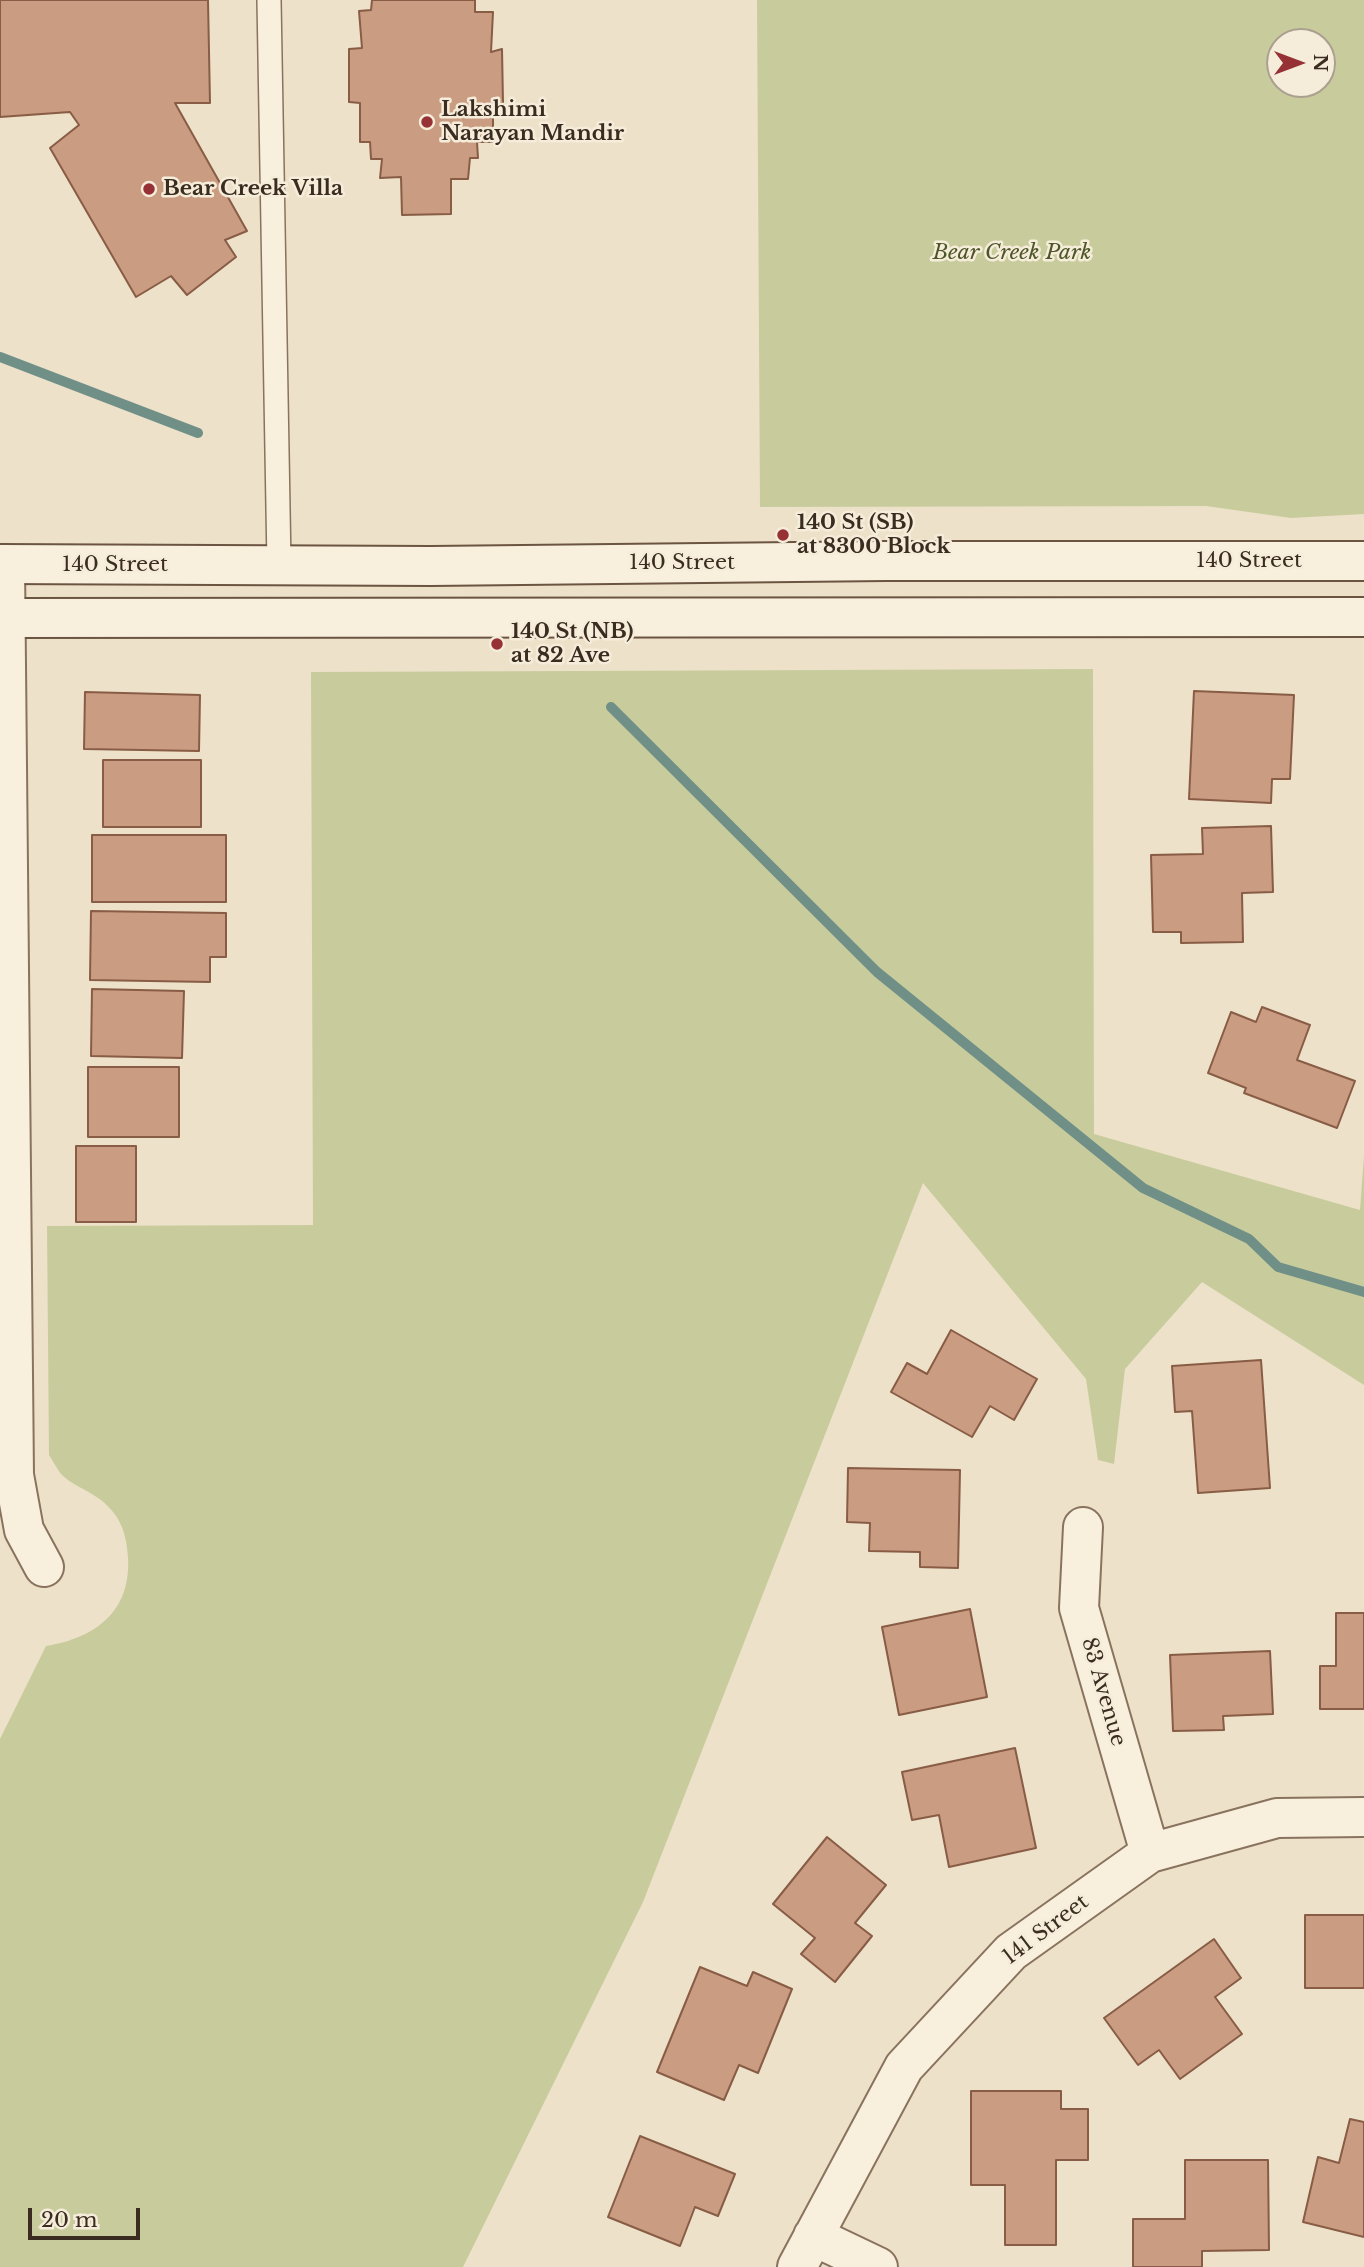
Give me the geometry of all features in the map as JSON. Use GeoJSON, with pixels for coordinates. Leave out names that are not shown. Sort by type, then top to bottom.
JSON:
{"type":"FeatureCollection","features":[{"type":"Feature","properties":{"kind":"main road","name":"140 Street"},"geometry":{"type":"LineString","coordinates":[[2,564],[431,566],[872,561],[1364,561]]}},
{"type":"Feature","properties":{"kind":"main road"},"geometry":{"type":"LineString","coordinates":[[2,564],[14,1475],[24,1530],[44,1567]]}},
{"type":"Feature","properties":{"kind":"main road"},"geometry":{"type":"LineString","coordinates":[[3,618],[1364,617]]}},
{"type":"Feature","properties":{"kind":"main road","name":"83 Avenue"},"geometry":{"type":"LineString","coordinates":[[1083,1528],[1079,1608],[1150,1853]]}},
{"type":"Feature","properties":{"kind":"main road","name":"141 Street"},"geometry":{"type":"LineString","coordinates":[[805,2251],[904,2067],[1011,1952],[1150,1853],[1277,1818],[1364,1817]]}},
{"type":"Feature","properties":{"kind":"main road"},"geometry":{"type":"LineString","coordinates":[[805,2251],[878,2267]]}},
{"type":"Feature","properties":{"kind":"lane"},"geometry":{"type":"LineString","coordinates":[[270,1],[279,564]]}},
{"type":"Feature","properties":{"kind":"green space","name":"Bear Creek Park"},"geometry":{"type":"Polygon","coordinates":[[[757,0],[1364,0],[1364,514],[1291,518],[1206,506],[760,507],[757,0]]]}},
{"type":"Feature","properties":{"kind":"green space"},"geometry":{"type":"Polygon","coordinates":[[[1093,669],[1094,1134],[1360,1210],[1364,1156],[1364,1385],[1202,1282],[1125,1369],[1114,1464],[1098,1460],[1086,1379],[923,1183],[643,1902],[463,2267],[0,2267],[0,1739],[46,1646],[64,1642],[94,1629],[116,1607],[127,1577],[128,1558],[126,1540],[117,1517],[107,1505],[61,1474],[49,1455],[47,1226],[313,1225],[311,672],[1093,669]]]}},
{"type":"Feature","properties":{"kind":"building","name":"Bear Creek Villa"},"geometry":{"type":"Polygon","coordinates":[[[0,0],[208,0],[210,103],[175,103],[247,231],[225,240],[236,257],[187,295],[171,276],[136,297],[50,148],[79,125],[70,112],[0,117],[0,0]]]}},
{"type":"Feature","properties":{"kind":"building","name":"Lakshimi Narayan Mandir"},"geometry":{"type":"Polygon","coordinates":[[[372,0],[475,0],[475,12],[493,12],[491,52],[502,49],[503,103],[493,103],[493,142],[477,142],[478,158],[470,158],[468,179],[451,179],[451,214],[402,215],[401,177],[380,178],[382,159],[371,159],[370,142],[360,142],[360,103],[349,102],[349,49],[362,48],[359,11],[371,10],[372,0]]]}},
{"type":"Feature","properties":{"kind":"building"},"geometry":{"type":"Polygon","coordinates":[[[1194,691],[1294,695],[1290,779],[1272,779],[1271,803],[1189,799],[1194,691]]]}},
{"type":"Feature","properties":{"kind":"building"},"geometry":{"type":"Polygon","coordinates":[[[85,692],[200,695],[199,751],[84,749],[85,692]]]}},
{"type":"Feature","properties":{"kind":"building"},"geometry":{"type":"Polygon","coordinates":[[[103,760],[201,760],[201,827],[103,827],[103,760]]]}},
{"type":"Feature","properties":{"kind":"building"},"geometry":{"type":"Polygon","coordinates":[[[1271,826],[1273,892],[1242,893],[1243,942],[1181,943],[1181,932],[1153,932],[1151,855],[1203,854],[1202,828],[1271,826]]]}},
{"type":"Feature","properties":{"kind":"building"},"geometry":{"type":"Polygon","coordinates":[[[92,835],[226,835],[226,902],[92,902],[92,835]]]}},
{"type":"Feature","properties":{"kind":"building"},"geometry":{"type":"Polygon","coordinates":[[[91,911],[226,913],[226,957],[210,957],[210,982],[90,980],[91,911]]]}},
{"type":"Feature","properties":{"kind":"building"},"geometry":{"type":"Polygon","coordinates":[[[92,989],[184,991],[182,1058],[91,1056],[92,989]]]}},
{"type":"Feature","properties":{"kind":"building"},"geometry":{"type":"Polygon","coordinates":[[[1262,1007],[1310,1025],[1297,1060],[1355,1081],[1337,1128],[1244,1093],[1246,1088],[1208,1073],[1231,1012],[1256,1022],[1262,1007]]]}},
{"type":"Feature","properties":{"kind":"building"},"geometry":{"type":"Polygon","coordinates":[[[88,1067],[179,1067],[179,1137],[88,1137],[88,1067]]]}},
{"type":"Feature","properties":{"kind":"building"},"geometry":{"type":"Polygon","coordinates":[[[76,1146],[136,1146],[136,1222],[76,1222],[76,1146]]]}},
{"type":"Feature","properties":{"kind":"building"},"geometry":{"type":"Polygon","coordinates":[[[951,1330],[1037,1379],[1014,1420],[990,1406],[972,1437],[891,1392],[907,1363],[927,1374],[951,1330]]]}},
{"type":"Feature","properties":{"kind":"building"},"geometry":{"type":"Polygon","coordinates":[[[1261,1360],[1270,1488],[1198,1493],[1192,1411],[1175,1412],[1172,1366],[1261,1360]]]}},
{"type":"Feature","properties":{"kind":"building"},"geometry":{"type":"Polygon","coordinates":[[[848,1468],[960,1470],[958,1568],[920,1567],[920,1552],[869,1551],[870,1523],[847,1522],[848,1468]]]}},
{"type":"Feature","properties":{"kind":"building"},"geometry":{"type":"Polygon","coordinates":[[[970,1609],[987,1697],[899,1715],[882,1627],[970,1609]]]}},
{"type":"Feature","properties":{"kind":"building"},"geometry":{"type":"Polygon","coordinates":[[[1336,1613],[1364,1613],[1364,1709],[1320,1709],[1320,1666],[1336,1666],[1336,1613]]]}},
{"type":"Feature","properties":{"kind":"building"},"geometry":{"type":"Polygon","coordinates":[[[1270,1651],[1273,1714],[1223,1716],[1224,1730],[1173,1731],[1170,1655],[1270,1651]]]}},
{"type":"Feature","properties":{"kind":"building"},"geometry":{"type":"Polygon","coordinates":[[[1015,1748],[1036,1848],[949,1867],[939,1815],[912,1820],[902,1772],[1015,1748]]]}},
{"type":"Feature","properties":{"kind":"building"},"geometry":{"type":"Polygon","coordinates":[[[827,1837],[886,1885],[855,1923],[872,1936],[835,1982],[801,1954],[815,1938],[773,1904],[827,1837]]]}},
{"type":"Feature","properties":{"kind":"building"},"geometry":{"type":"Polygon","coordinates":[[[1305,1915],[1364,1915],[1364,1988],[1305,1988],[1305,1915]]]}},
{"type":"Feature","properties":{"kind":"building"},"geometry":{"type":"Polygon","coordinates":[[[1214,1939],[1241,1978],[1215,1997],[1242,2034],[1180,2079],[1159,2050],[1138,2065],[1104,2018],[1214,1939]]]}},
{"type":"Feature","properties":{"kind":"building"},"geometry":{"type":"Polygon","coordinates":[[[700,1967],[747,1986],[753,1972],[792,1989],[758,2073],[739,2065],[724,2100],[657,2072],[700,1967]]]}},
{"type":"Feature","properties":{"kind":"building"},"geometry":{"type":"Polygon","coordinates":[[[971,2091],[1061,2091],[1061,2109],[1088,2109],[1088,2160],[1056,2160],[1056,2245],[1005,2245],[1005,2185],[971,2185],[971,2091]]]}},
{"type":"Feature","properties":{"kind":"building"},"geometry":{"type":"Polygon","coordinates":[[[1350,2119],[1364,2122],[1364,2237],[1303,2222],[1318,2157],[1339,2163],[1350,2119]]]}},
{"type":"Feature","properties":{"kind":"building"},"geometry":{"type":"Polygon","coordinates":[[[640,2136],[735,2174],[718,2216],[695,2207],[680,2246],[608,2217],[640,2136]]]}},
{"type":"Feature","properties":{"kind":"building"},"geometry":{"type":"Polygon","coordinates":[[[1185,2160],[1268,2160],[1269,2250],[1202,2251],[1202,2267],[1133,2267],[1133,2219],[1185,2219],[1185,2160]]]}},
{"type":"Feature","properties":{"kind":"waterway"},"geometry":{"type":"LineString","coordinates":[[0,357],[198,433]]}},
{"type":"Feature","properties":{"kind":"waterway"},"geometry":{"type":"LineString","coordinates":[[611,707],[877,972],[1143,1188],[1249,1239],[1278,1267],[1364,1292]]}},
{"type":"Feature","properties":{"kind":"place","name":"Lakshimi Narayan Mandir"},"geometry":{"type":"Point","coordinates":[427,122]}},
{"type":"Feature","properties":{"kind":"place","name":"Bear Creek Villa"},"geometry":{"type":"Point","coordinates":[149,189]}},
{"type":"Feature","properties":{"kind":"place","name":"140 St (SB) at 8300 Block"},"geometry":{"type":"Point","coordinates":[783,535]}},
{"type":"Feature","properties":{"kind":"place","name":"140 St (NB) at 82 Ave"},"geometry":{"type":"Point","coordinates":[497,644]}}]}
